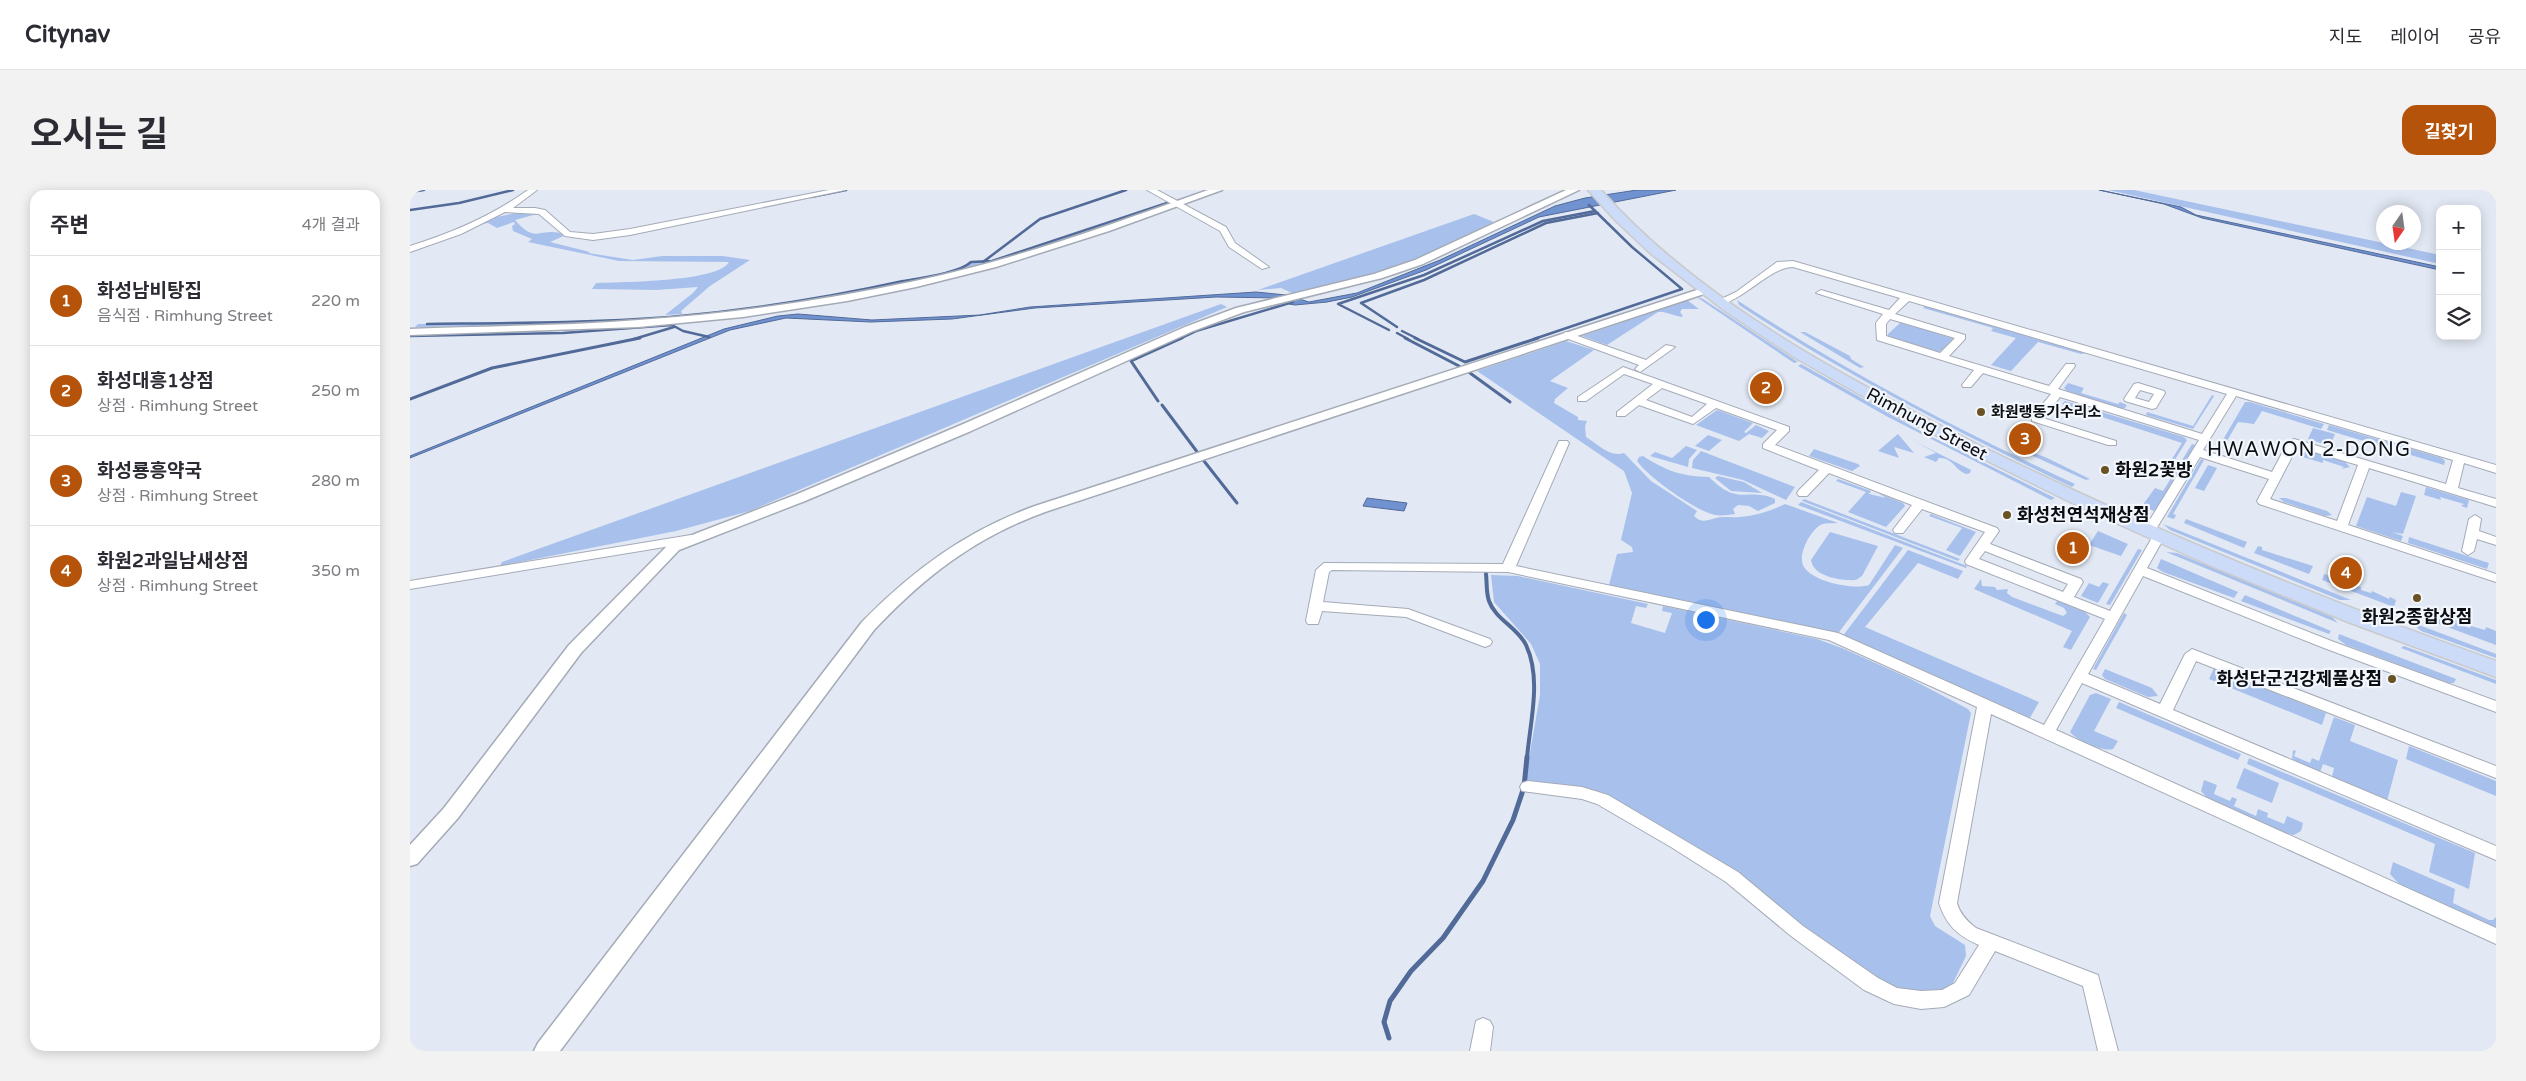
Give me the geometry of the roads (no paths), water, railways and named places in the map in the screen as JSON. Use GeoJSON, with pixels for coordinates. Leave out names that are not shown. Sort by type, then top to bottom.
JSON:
{"type":"FeatureCollection","features":[{"type":"Feature","properties":{"kind":"main road","name":"Rimhung Street"},"geometry":{"type":"LineString","coordinates":[[1600,197],[1638,236],[1703,291],[1799,354],[1900,411],[2029,476],[2154,534],[2299,595],[2496,669]]}},
{"type":"Feature","properties":{"kind":"street"},"geometry":{"type":"LineString","coordinates":[[410,249],[456,232],[506,210],[533,190]]}},
{"type":"Feature","properties":{"kind":"street"},"geometry":{"type":"LineString","coordinates":[[506,210],[535,210],[542,212],[568,234],[593,237],[841,190]]}},
{"type":"Feature","properties":{"kind":"street"},"geometry":{"type":"LineString","coordinates":[[1151,190],[1223,229],[1232,245],[1265,267]]}},
{"type":"Feature","properties":{"kind":"street"},"geometry":{"type":"LineString","coordinates":[[410,332],[638,324],[801,304],[917,284],[990,266],[1062,244],[1217,190]]}},
{"type":"Feature","properties":{"kind":"street"},"geometry":{"type":"LineString","coordinates":[[410,858],[451,813],[575,649],[664,555],[692,539],[800,498],[958,432],[1188,329],[1240,310],[1283,301],[1378,276],[1419,262],[1574,190]]}},
{"type":"Feature","properties":{"kind":"street"},"geometry":{"type":"LineString","coordinates":[[1720,302],[1736,296],[1780,264],[1787,263],[2496,469]]}},
{"type":"Feature","properties":{"kind":"street"},"geometry":{"type":"LineString","coordinates":[[546,1051],[868,626],[889,604],[946,556],[980,535],[1016,519],[1076,497],[1703,291]]}},
{"type":"Feature","properties":{"kind":"street"},"geometry":{"type":"LineString","coordinates":[[1821,293],[1962,337],[1942,357]]}},
{"type":"Feature","properties":{"kind":"street"},"geometry":{"type":"LineString","coordinates":[[1907,297],[1881,323],[1881,338],[2205,438]]}},
{"type":"Feature","properties":{"kind":"street"},"geometry":{"type":"LineString","coordinates":[[1566,335],[1647,364]]}},
{"type":"Feature","properties":{"kind":"street"},"geometry":{"type":"LineString","coordinates":[[1633,374],[1670,347]]}},
{"type":"Feature","properties":{"kind":"street"},"geometry":{"type":"LineString","coordinates":[[2070,366],[2036,419],[2112,443]]}},
{"type":"Feature","properties":{"kind":"street"},"geometry":{"type":"LineString","coordinates":[[1967,386],[1981,369]]}},
{"type":"Feature","properties":{"kind":"street"},"geometry":{"type":"LineString","coordinates":[[1582,399],[1623,370],[1785,429],[1767,446],[1993,531],[1971,560],[2113,617]]}},
{"type":"Feature","properties":{"kind":"street"},"geometry":{"type":"LineString","coordinates":[[1621,414],[1660,384]]}},
{"type":"Feature","properties":{"kind":"street"},"geometry":{"type":"LineString","coordinates":[[2046,734],[2140,570],[2154,534],[2197,452],[2233,392]]}},
{"type":"Feature","properties":{"kind":"street"},"geometry":{"type":"LineString","coordinates":[[1638,401],[1693,421],[1715,403]]}},
{"type":"Feature","properties":{"kind":"street"},"geometry":{"type":"LineString","coordinates":[[2132,416],[2141,402]]}},
{"type":"Feature","properties":{"kind":"street"},"geometry":{"type":"LineString","coordinates":[[2496,503],[2294,442],[2263,501],[2496,578]]}},
{"type":"Feature","properties":{"kind":"street"},"geometry":{"type":"LineString","coordinates":[[1508,568],[1563,443]]}},
{"type":"Feature","properties":{"kind":"street"},"geometry":{"type":"LineString","coordinates":[[2197,452],[2276,477]]}},
{"type":"Feature","properties":{"kind":"street"},"geometry":{"type":"LineString","coordinates":[[2451,490],[2459,458]]}},
{"type":"Feature","properties":{"kind":"street"},"geometry":{"type":"LineString","coordinates":[[2341,527],[2365,463]]}},
{"type":"Feature","properties":{"kind":"street"},"geometry":{"type":"LineString","coordinates":[[1803,493],[1827,468]]}},
{"type":"Feature","properties":{"kind":"street"},"geometry":{"type":"LineString","coordinates":[[1899,530],[1920,503]]}},
{"type":"Feature","properties":{"kind":"street"},"geometry":{"type":"LineString","coordinates":[[2468,551],[2475,519]]}},
{"type":"Feature","properties":{"kind":"street"},"geometry":{"type":"LineString","coordinates":[[2472,533],[2496,541]]}},
{"type":"Feature","properties":{"kind":"street"},"geometry":{"type":"LineString","coordinates":[[410,585],[692,539]]}},
{"type":"Feature","properties":{"kind":"street"},"geometry":{"type":"LineString","coordinates":[[1982,546],[2076,582],[2066,598]]}},
{"type":"Feature","properties":{"kind":"street"},"geometry":{"type":"LineString","coordinates":[[1313,621],[1323,570],[1329,566],[1508,568],[1833,636],[2496,936]]}},
{"type":"Feature","properties":{"kind":"street"},"geometry":{"type":"LineString","coordinates":[[2140,570],[2329,645],[2496,707]]}},
{"type":"Feature","properties":{"kind":"street"},"geometry":{"type":"LineString","coordinates":[[1316,606],[1408,613],[1485,642]]}},
{"type":"Feature","properties":{"kind":"street"},"geometry":{"type":"LineString","coordinates":[[2164,712],[2192,654],[2496,772]]}},
{"type":"Feature","properties":{"kind":"street"},"geometry":{"type":"LineString","coordinates":[[2079,676],[2496,853]]}},
{"type":"Feature","properties":{"kind":"street"},"geometry":{"type":"LineString","coordinates":[[1985,706],[1948,903],[1950,914],[1958,925],[1970,933],[2091,981],[2108,1051]]}},
{"type":"Feature","properties":{"kind":"street"},"geometry":{"type":"LineString","coordinates":[[1528,787],[1582,793],[1602,799],[1678,842],[1732,877],[1798,931],[1871,984],[1894,996],[1921,1000],[1944,998],[1962,989],[1991,941]]}},
{"type":"Feature","properties":{"kind":"street"},"geometry":{"type":"LineString","coordinates":[[1480,1051],[1483,1027]]}},
{"type":"Feature","properties":{"kind":"waterway"},"geometry":{"type":"LineString","coordinates":[[410,192],[424,190]]}},
{"type":"Feature","properties":{"kind":"waterway"},"geometry":{"type":"LineString","coordinates":[[410,210],[459,203],[513,190]]}},
{"type":"Feature","properties":{"kind":"waterway"},"geometry":{"type":"LineString","coordinates":[[811,197],[846,190]]}},
{"type":"Feature","properties":{"kind":"waterway"},"geometry":{"type":"LineString","coordinates":[[984,261],[1040,219],[1126,190]]}},
{"type":"Feature","properties":{"kind":"waterway"},"geometry":{"type":"LineString","coordinates":[[984,261],[992,261],[1170,202]]}},
{"type":"Feature","properties":{"kind":"waterway"},"geometry":{"type":"LineString","coordinates":[[1589,205],[1597,213]]}},
{"type":"Feature","properties":{"kind":"waterway"},"geometry":{"type":"LineString","coordinates":[[1389,330],[1338,304],[1424,275],[1543,221],[1595,211]]}},
{"type":"Feature","properties":{"kind":"waterway"},"geometry":{"type":"LineString","coordinates":[[1397,327],[1361,303],[1424,280],[1546,223],[1597,213]]}},
{"type":"Feature","properties":{"kind":"waterway"},"geometry":{"type":"LineString","coordinates":[[1534,339],[1682,289],[1632,247],[1597,213]]}},
{"type":"Feature","properties":{"kind":"waterway"},"geometry":{"type":"LineString","coordinates":[[427,324],[579,322],[670,317],[728,311],[816,298],[939,275],[966,266],[971,262],[984,261]]}},
{"type":"Feature","properties":{"kind":"waterway"},"geometry":{"type":"LineString","coordinates":[[1179,339],[1196,331],[1293,302]]}},
{"type":"Feature","properties":{"kind":"waterway"},"geometry":{"type":"LineString","coordinates":[[410,336],[563,333],[672,325],[683,331],[709,337]]}},
{"type":"Feature","properties":{"kind":"waterway"},"geometry":{"type":"LineString","coordinates":[[634,339],[674,327]]}},
{"type":"Feature","properties":{"kind":"waterway"},"geometry":{"type":"LineString","coordinates":[[1402,331],[1418,339]]}},
{"type":"Feature","properties":{"kind":"waterway"},"geometry":{"type":"LineString","coordinates":[[1397,333],[1408,339]]}},
{"type":"Feature","properties":{"kind":"waterway"},"geometry":{"type":"LineString","coordinates":[[410,399],[492,368],[640,338]]}},
{"type":"Feature","properties":{"kind":"waterway"},"geometry":{"type":"LineString","coordinates":[[1158,401],[1131,361],[1182,338]]}},
{"type":"Feature","properties":{"kind":"waterway"},"geometry":{"type":"LineString","coordinates":[[1405,338],[1459,366]]}},
{"type":"Feature","properties":{"kind":"waterway"},"geometry":{"type":"LineString","coordinates":[[1415,338],[1465,362],[1538,338]]}},
{"type":"Feature","properties":{"kind":"waterway"},"geometry":{"type":"LineString","coordinates":[[1470,373],[1510,402]]}},
{"type":"Feature","properties":{"kind":"waterway"},"geometry":{"type":"LineString","coordinates":[[1162,405],[1198,453]]}},
{"type":"Feature","properties":{"kind":"waterway"},"geometry":{"type":"LineString","coordinates":[[1204,461],[1237,503]]}},
{"type":"Feature","properties":{"kind":"waterway"},"geometry":{"type":"LineString","coordinates":[[1486,574],[1487,595],[1492,607],[1518,633],[1526,645],[1531,658],[1534,701],[1527,758]]}},
{"type":"Feature","properties":{"kind":"waterway"},"geometry":{"type":"LineString","coordinates":[[1389,1038],[1384,1022],[1390,1001],[1411,971],[1443,938],[1483,881],[1513,820],[1524,787],[1527,757]]}},
{"type":"Feature","properties":{"kind":"place","name":"화성대흥1상점"},"geometry":{"type":"Point","coordinates":[1766,388]}},
{"type":"Feature","properties":{"kind":"place","name":"화원랭동기수리소"},"geometry":{"type":"Point","coordinates":[1981,412]}},
{"type":"Feature","properties":{"kind":"place","name":"화성룡흥약국"},"geometry":{"type":"Point","coordinates":[2025,439]}},
{"type":"Feature","properties":{"kind":"place","name":"화원2꽃방"},"geometry":{"type":"Point","coordinates":[2105,470]}},
{"type":"Feature","properties":{"kind":"place","name":"화성천연석재상점"},"geometry":{"type":"Point","coordinates":[2007,515]}},
{"type":"Feature","properties":{"kind":"place","name":"화성남비탕집"},"geometry":{"type":"Point","coordinates":[2073,548]}},
{"type":"Feature","properties":{"kind":"place","name":"화원2과일남새상점"},"geometry":{"type":"Point","coordinates":[2346,573]}},
{"type":"Feature","properties":{"kind":"place","name":"화원2종합상점"},"geometry":{"type":"Point","coordinates":[2417,598]}},
{"type":"Feature","properties":{"kind":"place","name":"화성단군건강제품상점"},"geometry":{"type":"Point","coordinates":[2392,679]}},
{"type":"Feature","properties":{"kind":"district","name":"HWAWON 2-DONG"},"geometry":{"type":"Point","coordinates":[2309,450]}}]}
